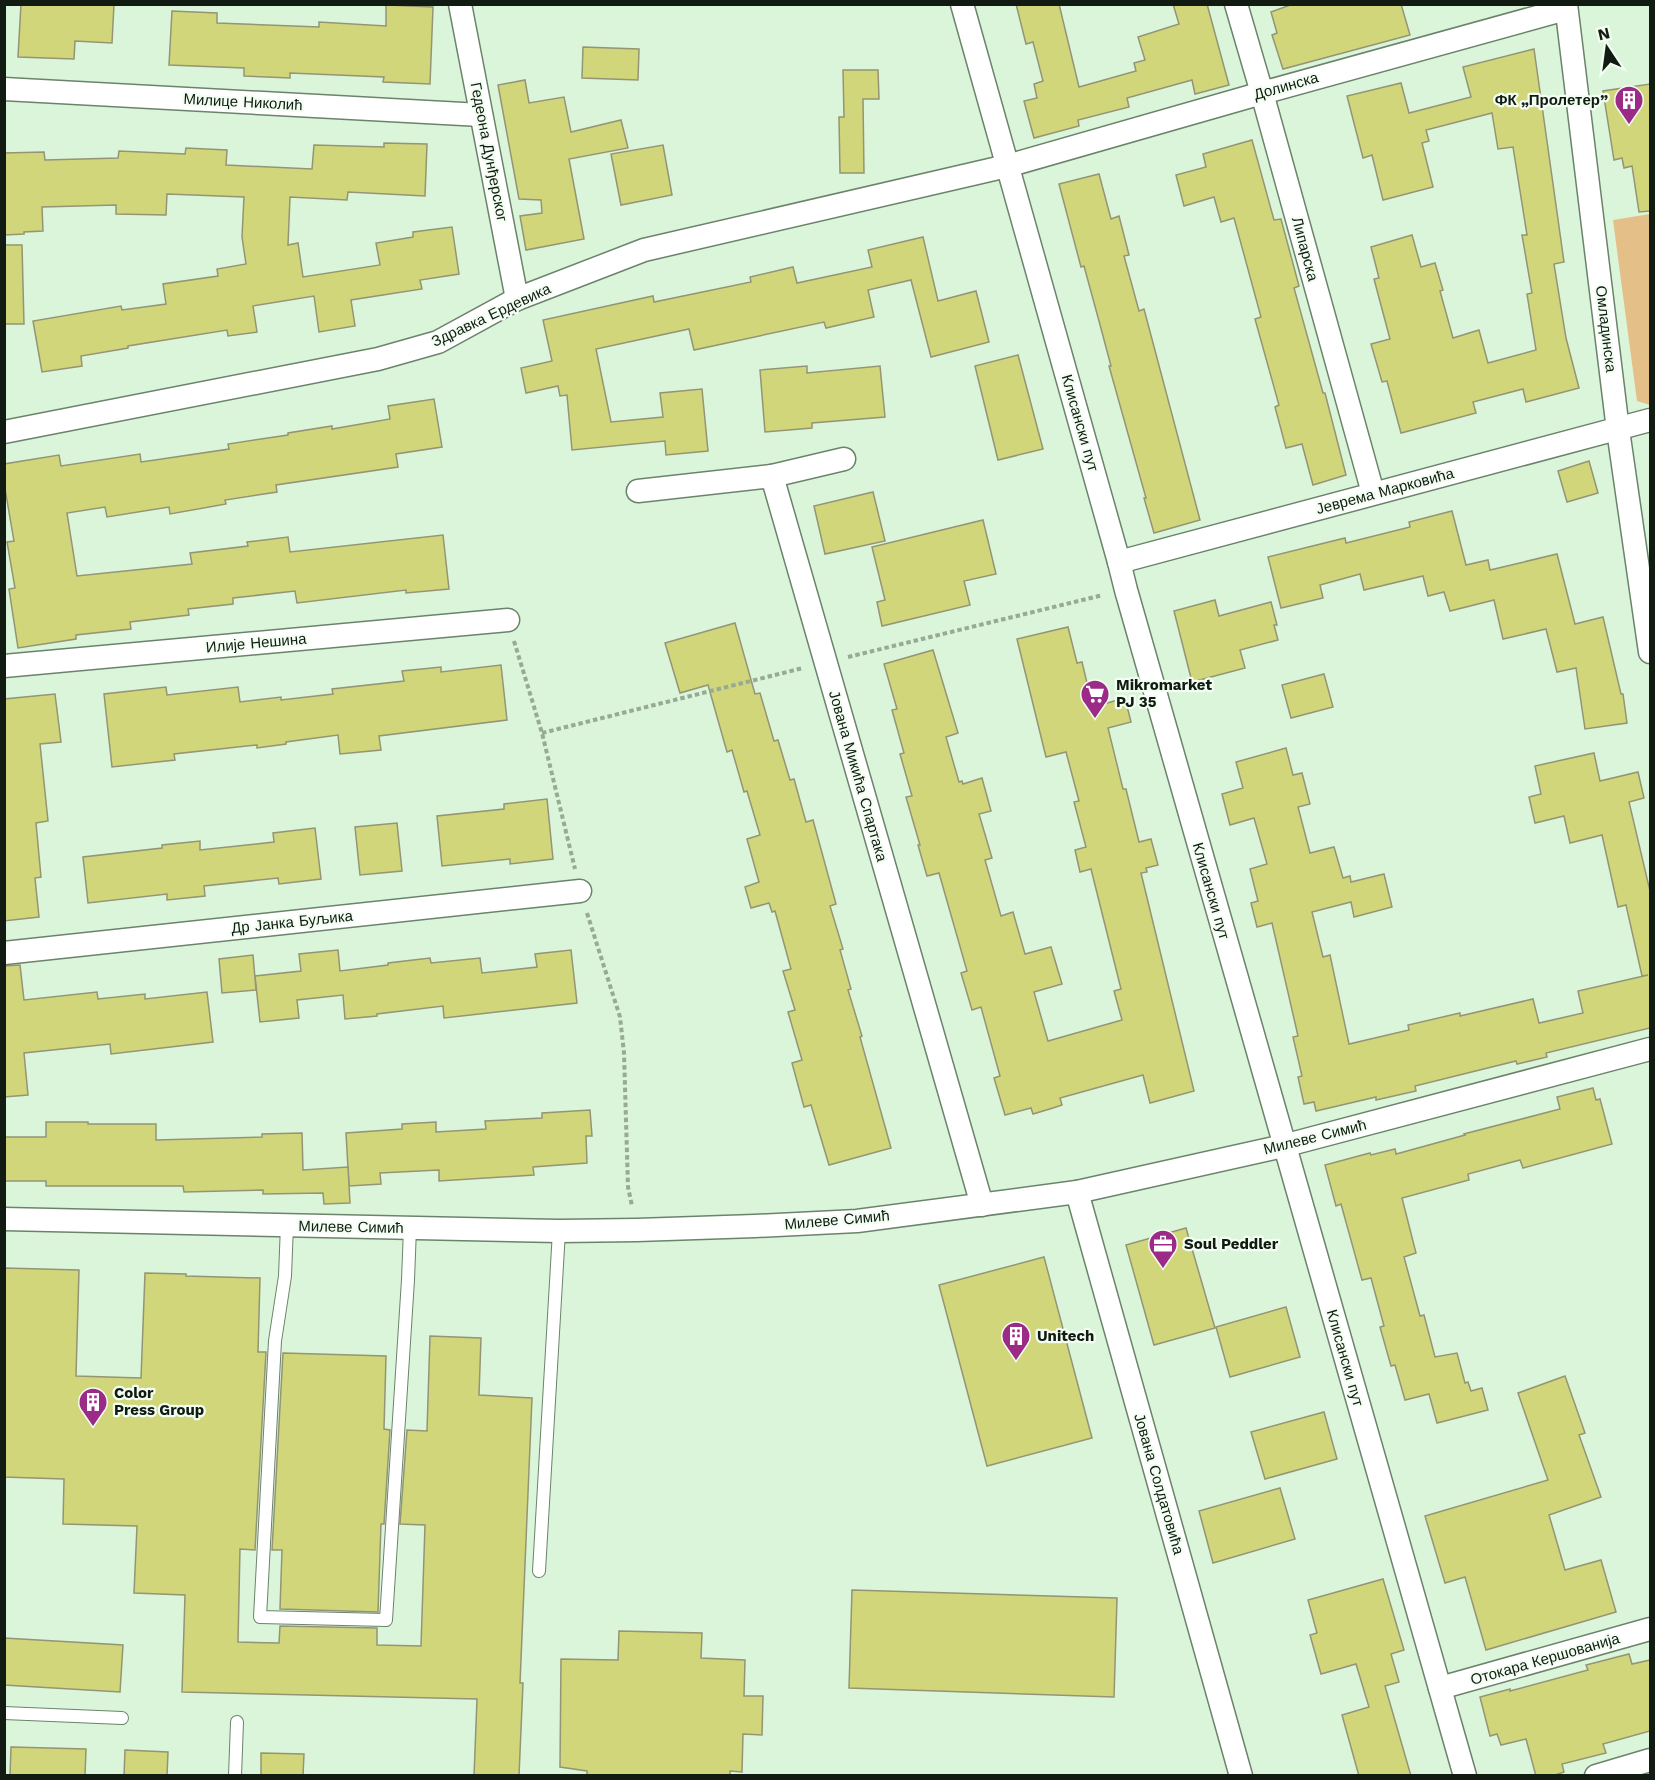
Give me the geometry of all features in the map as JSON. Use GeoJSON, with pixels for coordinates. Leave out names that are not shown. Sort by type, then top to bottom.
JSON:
{"type":"FeatureCollection","features":[{"type":"Feature","properties":{"kind":"street","name":"Гедеона Дунђерског"},"geometry":{"type":"LineString","coordinates":[[460,4],[517,299]]}},
{"type":"Feature","properties":{"kind":"street","name":"Клисански пут"},"geometry":{"type":"LineString","coordinates":[[962,4],[1125,590],[1465,1776]]}},
{"type":"Feature","properties":{"kind":"street","name":"Липарска"},"geometry":{"type":"LineString","coordinates":[[1236,4],[1373,494]]}},
{"type":"Feature","properties":{"kind":"street","name":"Долинска"},"geometry":{"type":"LineString","coordinates":[[1007,166],[1566,7]]}},
{"type":"Feature","properties":{"kind":"street","name":"Омладинска"},"geometry":{"type":"LineString","coordinates":[[1566,7],[1618,430],[1650,652]]}},
{"type":"Feature","properties":{"kind":"street","name":"Милице Николић"},"geometry":{"type":"LineString","coordinates":[[4,89],[481,115]]}},
{"type":"Feature","properties":{"kind":"street","name":"Здравка Ердевика"},"geometry":{"type":"LineString","coordinates":[[4,432],[378,359],[438,342],[517,299],[644,250],[1007,166]]}},
{"type":"Feature","properties":{"kind":"street","name":"Јеврема Марковића"},"geometry":{"type":"LineString","coordinates":[[1119,562],[1650,420]]}},
{"type":"Feature","properties":{"kind":"street"},"geometry":{"type":"LineString","coordinates":[[638,491],[772,476],[844,459]]}},
{"type":"Feature","properties":{"kind":"street","name":"Јована Микића Спартака"},"geometry":{"type":"LineString","coordinates":[[772,476],[982,1205]]}},
{"type":"Feature","properties":{"kind":"street","name":"Илије Нешина"},"geometry":{"type":"LineString","coordinates":[[4,666],[508,620]]}},
{"type":"Feature","properties":{"kind":"street","name":"Др Јанка Буљика"},"geometry":{"type":"LineString","coordinates":[[4,953],[580,891]]}},
{"type":"Feature","properties":{"kind":"street","name":"Милеве Симић"},"geometry":{"type":"LineString","coordinates":[[4,1219],[559,1231],[755,1227],[857,1221],[1077,1192],[1284,1146],[1650,1049]]}},
{"type":"Feature","properties":{"kind":"street","name":"Јована Солдатовића"},"geometry":{"type":"LineString","coordinates":[[1077,1192],[1242,1776]]}},
{"type":"Feature","properties":{"kind":"street","name":"Отокара Кершованија"},"geometry":{"type":"LineString","coordinates":[[1440,1688],[1650,1629]]}},
{"type":"Feature","properties":{"kind":"street"},"geometry":{"type":"LineString","coordinates":[[1596,1776],[1650,1760]]}},
{"type":"Feature","properties":{"kind":"lane"},"geometry":{"type":"LineString","coordinates":[[287,1225],[285,1276],[275,1341],[260,1617],[386,1620],[410,1228]]}},
{"type":"Feature","properties":{"kind":"lane"},"geometry":{"type":"LineString","coordinates":[[539,1571],[559,1231]]}},
{"type":"Feature","properties":{"kind":"lane"},"geometry":{"type":"LineString","coordinates":[[4,1713],[122,1718]]}},
{"type":"Feature","properties":{"kind":"lane"},"geometry":{"type":"LineString","coordinates":[[235,1776],[237,1722]]}},
{"type":"Feature","properties":{"kind":"path"},"geometry":{"type":"LineString","coordinates":[[508,620],[542,733],[580,891],[620,1017],[624,1053],[628,1187],[637,1230]]}},
{"type":"Feature","properties":{"kind":"shaded area"},"geometry":{"type":"Polygon","coordinates":[[[1650,214],[1650,405],[1637,401],[1613,220],[1650,214]]]}},
{"type":"Feature","properties":{"kind":"building"},"geometry":{"type":"Polygon","coordinates":[[[21,4],[114,4],[112,43],[75,41],[74,59],[18,57],[21,4]]]}},
{"type":"Feature","properties":{"kind":"building"},"geometry":{"type":"Polygon","coordinates":[[[1016,4],[1059,4],[1079,87],[1136,71],[1134,63],[1145,60],[1138,37],[1179,24],[1173,4],[1207,4],[1229,85],[1195,94],[1192,80],[1127,98],[1129,107],[1078,120],[1079,126],[1034,138],[1024,101],[1037,98],[1034,84],[1043,81],[1033,42],[1026,44],[1016,4]]]}},
{"type":"Feature","properties":{"kind":"building"},"geometry":{"type":"Polygon","coordinates":[[[1293,4],[1401,4],[1410,35],[1283,69],[1272,35],[1277,33],[1271,12],[1293,4]]]}},
{"type":"Feature","properties":{"kind":"building"},"geometry":{"type":"Polygon","coordinates":[[[386,5],[433,7],[430,84],[383,82],[384,77],[290,73],[290,78],[244,76],[244,68],[169,65],[172,11],[217,13],[217,23],[319,27],[319,22],[386,26],[386,5]]]}},
{"type":"Feature","properties":{"kind":"building"},"geometry":{"type":"Polygon","coordinates":[[[583,47],[639,49],[638,80],[582,78],[583,47]]]}},
{"type":"Feature","properties":{"kind":"building"},"geometry":{"type":"Polygon","coordinates":[[[1534,49],[1564,262],[1554,264],[1566,338],[1579,388],[1526,402],[1523,389],[1473,402],[1476,413],[1401,433],[1387,381],[1382,382],[1371,344],[1390,339],[1374,279],[1379,278],[1371,247],[1412,235],[1421,267],[1435,263],[1453,338],[1479,330],[1488,363],[1536,350],[1527,294],[1532,293],[1522,235],[1527,235],[1513,147],[1498,149],[1492,113],[1426,130],[1429,141],[1422,143],[1433,187],[1383,200],[1372,155],[1363,158],[1347,96],[1401,83],[1409,113],[1471,97],[1463,67],[1534,49]]]}},
{"type":"Feature","properties":{"kind":"building"},"geometry":{"type":"Polygon","coordinates":[[[843,70],[878,70],[879,99],[863,99],[864,173],[840,173],[839,117],[844,117],[843,70]]]}},
{"type":"Feature","properties":{"kind":"building"},"geometry":{"type":"Polygon","coordinates":[[[525,80],[529,103],[564,97],[571,132],[621,120],[628,148],[569,159],[584,239],[526,250],[520,216],[542,213],[541,200],[519,199],[498,85],[525,80]]]}},
{"type":"Feature","properties":{"kind":"building","name":"ФК „Пролетер”"},"geometry":{"type":"Polygon","coordinates":[[[1650,84],[1650,211],[1639,212],[1632,166],[1624,168],[1622,158],[1614,160],[1603,91],[1650,84]]]}},
{"type":"Feature","properties":{"kind":"building"},"geometry":{"type":"Polygon","coordinates":[[[1252,140],[1274,220],[1281,219],[1299,286],[1294,288],[1346,475],[1313,485],[1302,444],[1286,448],[1275,407],[1279,405],[1255,319],[1261,317],[1234,218],[1221,222],[1214,197],[1184,206],[1176,175],[1206,167],[1203,154],[1252,140]]]}},
{"type":"Feature","properties":{"kind":"building"},"geometry":{"type":"Polygon","coordinates":[[[384,143],[427,144],[425,196],[348,192],[347,200],[290,197],[288,245],[298,243],[303,277],[380,265],[376,243],[413,237],[413,232],[452,227],[459,274],[420,280],[422,289],[351,300],[355,326],[319,332],[314,296],[253,306],[257,332],[228,336],[227,330],[128,346],[128,348],[81,356],[82,366],[42,372],[33,321],[121,306],[122,310],[166,304],[163,284],[218,276],[217,269],[246,264],[242,237],[244,197],[167,194],[166,215],[116,214],[116,205],[42,207],[43,231],[4,235],[4,153],[44,152],[45,160],[118,158],[119,151],[185,154],[186,148],[227,150],[226,165],[312,169],[314,145],[384,147],[384,143]]]}},
{"type":"Feature","properties":{"kind":"building"},"geometry":{"type":"Polygon","coordinates":[[[663,145],[672,195],[621,205],[611,154],[663,145]]]}},
{"type":"Feature","properties":{"kind":"building"},"geometry":{"type":"Polygon","coordinates":[[[1099,174],[1111,219],[1119,216],[1129,255],[1124,256],[1139,311],[1144,309],[1200,520],[1154,533],[1099,321],[1084,266],[1081,267],[1059,184],[1099,174]]]}},
{"type":"Feature","properties":{"kind":"building"},"geometry":{"type":"Polygon","coordinates":[[[923,237],[938,301],[976,291],[989,342],[931,357],[911,280],[868,290],[874,317],[826,328],[824,322],[694,350],[689,329],[596,349],[611,422],[663,417],[660,393],[702,389],[708,451],[666,455],[665,441],[572,450],[567,395],[560,396],[558,386],[526,393],[521,368],[552,361],[543,320],[653,296],[654,302],[751,282],[750,277],[793,267],[797,283],[872,267],[868,250],[923,237]]]}},
{"type":"Feature","properties":{"kind":"building"},"geometry":{"type":"Polygon","coordinates":[[[4,245],[22,245],[24,324],[4,324],[4,245]]]}},
{"type":"Feature","properties":{"kind":"building"},"geometry":{"type":"Polygon","coordinates":[[[1018,355],[1043,449],[998,460],[975,366],[1018,355]]]}},
{"type":"Feature","properties":{"kind":"building"},"geometry":{"type":"Polygon","coordinates":[[[807,366],[807,373],[880,366],[885,417],[812,423],[812,428],[765,432],[760,370],[807,366]]]}},
{"type":"Feature","properties":{"kind":"building"},"geometry":{"type":"Polygon","coordinates":[[[434,399],[442,447],[396,454],[398,467],[276,485],[277,492],[225,500],[226,504],[170,514],[169,507],[107,517],[105,507],[67,513],[77,576],[192,564],[190,553],[248,546],[247,542],[288,537],[290,552],[443,535],[449,589],[406,593],[406,590],[297,603],[295,591],[233,598],[233,604],[188,609],[189,615],[130,622],[131,629],[76,635],[76,639],[18,648],[9,589],[15,588],[7,542],[14,541],[4,483],[4,464],[59,455],[61,466],[140,454],[141,462],[229,449],[228,444],[332,426],[332,429],[390,419],[388,406],[434,399]]]}},
{"type":"Feature","properties":{"kind":"building"},"geometry":{"type":"Polygon","coordinates":[[[1589,461],[1598,493],[1567,502],[1558,471],[1589,461]]]}},
{"type":"Feature","properties":{"kind":"building"},"geometry":{"type":"Polygon","coordinates":[[[873,492],[885,541],[825,554],[814,506],[873,492]]]}},
{"type":"Feature","properties":{"kind":"building"},"geometry":{"type":"Polygon","coordinates":[[[1452,511],[1466,565],[1488,560],[1490,570],[1557,554],[1575,624],[1603,617],[1621,694],[1623,694],[1627,723],[1585,729],[1576,668],[1557,672],[1546,629],[1503,639],[1494,600],[1450,611],[1444,592],[1428,596],[1423,576],[1364,590],[1360,574],[1320,585],[1323,598],[1281,608],[1268,557],[1345,538],[1346,543],[1410,527],[1409,522],[1452,511]]]}},
{"type":"Feature","properties":{"kind":"building"},"geometry":{"type":"Polygon","coordinates":[[[983,520],[996,574],[964,581],[970,605],[882,626],[877,602],[885,600],[872,547],[983,520]]]}},
{"type":"Feature","properties":{"kind":"building"},"geometry":{"type":"Polygon","coordinates":[[[1215,600],[1219,616],[1271,602],[1278,640],[1240,650],[1245,668],[1192,682],[1174,611],[1215,600]]]}},
{"type":"Feature","properties":{"kind":"building"},"geometry":{"type":"Polygon","coordinates":[[[735,623],[755,694],[760,693],[774,741],[778,740],[790,780],[794,779],[806,822],[813,820],[836,904],[830,906],[843,949],[840,950],[851,989],[848,990],[891,1148],[829,1165],[811,1105],[804,1107],[792,1063],[802,1060],[788,1012],[795,1010],[783,971],[791,969],[775,911],[772,912],[769,903],[751,908],[745,887],[759,882],[747,839],[760,835],[747,791],[744,792],[732,750],[727,752],[708,685],[680,693],[665,643],[735,623]]]}},
{"type":"Feature","properties":{"kind":"building"},"geometry":{"type":"Polygon","coordinates":[[[1068,627],[1077,663],[1082,662],[1092,704],[1099,703],[1100,705],[1125,698],[1131,722],[1108,728],[1139,842],[1151,839],[1158,865],[1146,868],[1147,872],[1141,873],[1194,1091],[1150,1103],[1143,1075],[1060,1098],[1062,1105],[1033,1114],[1031,1108],[1005,1115],[994,1078],[1000,1076],[981,1007],[972,1010],[961,973],[967,971],[939,873],[927,876],[918,845],[920,845],[906,797],[912,796],[900,754],[904,753],[892,710],[897,709],[884,664],[933,650],[958,733],[946,737],[959,782],[962,781],[963,784],[982,778],[991,811],[979,814],[992,858],[985,860],[1001,916],[1013,912],[1025,954],[1051,947],[1062,984],[1034,992],[1048,1041],[1122,1020],[1114,991],[1121,989],[1091,869],[1080,872],[1075,850],[1086,847],[1074,802],[1079,801],[1066,752],[1046,757],[1017,639],[1068,627]]]}},
{"type":"Feature","properties":{"kind":"building"},"geometry":{"type":"Polygon","coordinates":[[[501,665],[507,720],[379,736],[381,750],[340,754],[338,735],[257,748],[257,745],[174,754],[175,760],[112,767],[104,694],[166,687],[167,695],[238,687],[240,702],[281,697],[281,700],[333,694],[332,689],[404,681],[402,671],[441,667],[441,672],[501,665]]]}},
{"type":"Feature","properties":{"kind":"building"},"geometry":{"type":"Polygon","coordinates":[[[1324,674],[1333,707],[1291,718],[1282,685],[1324,674]]]}},
{"type":"Feature","properties":{"kind":"building"},"geometry":{"type":"Polygon","coordinates":[[[55,694],[61,742],[40,744],[48,821],[36,823],[41,877],[35,878],[39,917],[4,921],[4,699],[55,694]]]}},
{"type":"Feature","properties":{"kind":"building"},"geometry":{"type":"Polygon","coordinates":[[[1286,748],[1293,775],[1302,773],[1310,804],[1298,807],[1310,853],[1334,847],[1343,878],[1350,876],[1351,882],[1384,874],[1392,907],[1354,917],[1351,902],[1312,912],[1323,957],[1330,955],[1349,1044],[1409,1030],[1408,1025],[1533,999],[1539,1023],[1583,1013],[1578,991],[1648,975],[1642,976],[1626,905],[1618,907],[1602,835],[1570,843],[1564,816],[1535,823],[1529,797],[1541,794],[1535,766],[1594,753],[1600,781],[1638,772],[1644,798],[1629,802],[1650,891],[1650,1028],[1546,1053],[1547,1057],[1517,1064],[1516,1061],[1415,1086],[1416,1091],[1376,1100],[1376,1097],[1316,1111],[1314,1102],[1304,1104],[1298,1077],[1302,1076],[1293,1037],[1298,1036],[1272,923],[1257,927],[1251,903],[1258,901],[1250,869],[1267,864],[1254,818],[1230,825],[1222,794],[1243,788],[1236,762],[1286,748]]]}},
{"type":"Feature","properties":{"kind":"building"},"geometry":{"type":"Polygon","coordinates":[[[547,799],[553,859],[510,864],[510,859],[442,866],[437,816],[504,809],[504,804],[547,799]]]}},
{"type":"Feature","properties":{"kind":"building"},"geometry":{"type":"Polygon","coordinates":[[[397,823],[402,871],[360,875],[355,827],[397,823]]]}},
{"type":"Feature","properties":{"kind":"building"},"geometry":{"type":"Polygon","coordinates":[[[315,828],[321,879],[279,884],[278,878],[204,886],[205,896],[167,900],[167,894],[88,903],[83,857],[200,841],[200,850],[274,842],[273,833],[315,828]]]}},
{"type":"Feature","properties":{"kind":"building"},"geometry":{"type":"Polygon","coordinates":[[[338,950],[340,971],[430,958],[431,963],[480,958],[482,973],[537,967],[535,954],[571,950],[577,1003],[444,1018],[443,1006],[345,1019],[343,995],[297,1000],[299,1018],[260,1022],[255,976],[301,971],[299,954],[338,950]]]}},
{"type":"Feature","properties":{"kind":"building"},"geometry":{"type":"Polygon","coordinates":[[[253,955],[256,990],[222,993],[219,959],[253,955]]]}},
{"type":"Feature","properties":{"kind":"building"},"geometry":{"type":"Polygon","coordinates":[[[20,965],[24,1000],[97,992],[98,999],[145,994],[145,999],[207,992],[213,1042],[111,1054],[110,1044],[24,1053],[28,1095],[4,1097],[4,966],[20,965]]]}},
{"type":"Feature","properties":{"kind":"building"},"geometry":{"type":"Polygon","coordinates":[[[1593,1088],[1596,1100],[1600,1099],[1612,1144],[1523,1168],[1520,1160],[1468,1174],[1469,1180],[1402,1198],[1416,1253],[1404,1257],[1420,1316],[1424,1315],[1435,1357],[1457,1353],[1465,1383],[1468,1382],[1471,1391],[1482,1388],[1488,1410],[1437,1423],[1429,1394],[1405,1400],[1395,1365],[1391,1366],[1380,1327],[1384,1326],[1371,1278],[1362,1280],[1341,1204],[1336,1206],[1325,1165],[1395,1149],[1396,1154],[1560,1109],[1557,1097],[1593,1088]]]}},
{"type":"Feature","properties":{"kind":"building"},"geometry":{"type":"Polygon","coordinates":[[[590,1110],[592,1136],[586,1136],[587,1163],[533,1167],[534,1175],[439,1181],[439,1170],[380,1173],[381,1184],[349,1186],[346,1133],[402,1129],[402,1124],[436,1122],[436,1132],[486,1129],[485,1121],[542,1118],[542,1113],[590,1110]]]}},
{"type":"Feature","properties":{"kind":"building"},"geometry":{"type":"Polygon","coordinates":[[[46,1122],[156,1124],[156,1140],[262,1137],[262,1134],[302,1133],[303,1170],[348,1167],[350,1203],[324,1204],[323,1193],[263,1194],[263,1190],[184,1192],[183,1186],[46,1186],[46,1181],[4,1181],[4,1137],[46,1137],[46,1122]]]}},
{"type":"Feature","properties":{"kind":"building"},"geometry":{"type":"Polygon","coordinates":[[[1186,1228],[1215,1328],[1154,1345],[1126,1245],[1186,1228]]]}},
{"type":"Feature","properties":{"kind":"building","name":"Unitech"},"geometry":{"type":"Polygon","coordinates":[[[1044,1257],[1092,1438],[987,1466],[939,1285],[1044,1257]]]}},
{"type":"Feature","properties":{"kind":"building"},"geometry":{"type":"Polygon","coordinates":[[[4,1268],[79,1270],[76,1376],[141,1378],[145,1273],[260,1278],[258,1352],[266,1352],[255,1550],[240,1549],[238,1642],[279,1643],[280,1626],[377,1628],[377,1645],[421,1646],[425,1525],[400,1524],[407,1430],[427,1431],[430,1336],[481,1338],[479,1395],[532,1398],[520,1683],[523,1683],[519,1776],[474,1776],[477,1699],[182,1692],[185,1595],[134,1593],[137,1526],[63,1524],[64,1479],[4,1477],[4,1268]]]}},
{"type":"Feature","properties":{"kind":"building"},"geometry":{"type":"Polygon","coordinates":[[[1286,1307],[1300,1357],[1230,1377],[1216,1327],[1286,1307]]]}},
{"type":"Feature","properties":{"kind":"building"},"geometry":{"type":"Polygon","coordinates":[[[283,1353],[386,1356],[384,1429],[390,1430],[384,1524],[381,1524],[378,1612],[280,1609],[282,1550],[272,1550],[283,1353]]]}},
{"type":"Feature","properties":{"kind":"building"},"geometry":{"type":"Polygon","coordinates":[[[1565,1376],[1585,1433],[1579,1435],[1601,1497],[1549,1515],[1565,1570],[1601,1560],[1616,1612],[1486,1650],[1465,1577],[1445,1583],[1425,1516],[1548,1480],[1518,1393],[1565,1376]]]}},
{"type":"Feature","properties":{"kind":"building"},"geometry":{"type":"Polygon","coordinates":[[[1324,1412],[1337,1459],[1265,1479],[1251,1432],[1324,1412]]]}},
{"type":"Feature","properties":{"kind":"building"},"geometry":{"type":"Polygon","coordinates":[[[1280,1488],[1295,1539],[1213,1563],[1199,1511],[1280,1488]]]}},
{"type":"Feature","properties":{"kind":"building"},"geometry":{"type":"Polygon","coordinates":[[[1383,1579],[1404,1650],[1391,1654],[1399,1682],[1385,1686],[1411,1776],[1359,1776],[1342,1715],[1369,1707],[1356,1664],[1321,1674],[1310,1635],[1317,1633],[1308,1600],[1383,1579]]]}},
{"type":"Feature","properties":{"kind":"building"},"geometry":{"type":"Polygon","coordinates":[[[852,1590],[1117,1598],[1114,1697],[849,1688],[852,1590]]]}},
{"type":"Feature","properties":{"kind":"building"},"geometry":{"type":"Polygon","coordinates":[[[619,1631],[702,1633],[701,1658],[745,1660],[744,1696],[763,1696],[762,1735],[743,1734],[742,1772],[730,1771],[730,1776],[587,1776],[587,1771],[560,1767],[561,1659],[618,1660],[619,1631]]]}},
{"type":"Feature","properties":{"kind":"building"},"geometry":{"type":"Polygon","coordinates":[[[4,1638],[123,1645],[120,1692],[4,1685],[4,1638]]]}},
{"type":"Feature","properties":{"kind":"building"},"geometry":{"type":"Polygon","coordinates":[[[1629,1654],[1632,1664],[1650,1660],[1650,1731],[1603,1744],[1606,1753],[1562,1764],[1564,1772],[1552,1776],[1536,1776],[1526,1739],[1501,1745],[1497,1734],[1490,1736],[1480,1697],[1588,1670],[1586,1665],[1629,1654]]]}},
{"type":"Feature","properties":{"kind":"building"},"geometry":{"type":"Polygon","coordinates":[[[11,1747],[86,1749],[85,1776],[10,1776],[11,1747]]]}},
{"type":"Feature","properties":{"kind":"building"},"geometry":{"type":"Polygon","coordinates":[[[125,1750],[168,1752],[167,1776],[124,1776],[125,1750]]]}},
{"type":"Feature","properties":{"kind":"building"},"geometry":{"type":"Polygon","coordinates":[[[261,1753],[304,1754],[303,1776],[261,1776],[261,1753]]]}},
{"type":"Feature","properties":{"kind":"place","name":"ФК „Пролетер”"},"geometry":{"type":"Point","coordinates":[1629,126]}},
{"type":"Feature","properties":{"kind":"place","name":"Mikromarket PJ 35"},"geometry":{"type":"Point","coordinates":[1095,720]}},
{"type":"Feature","properties":{"kind":"place","name":"Soul Peddler"},"geometry":{"type":"Point","coordinates":[1163,1270]}},
{"type":"Feature","properties":{"kind":"place","name":"Unitech"},"geometry":{"type":"Point","coordinates":[1016,1362]}},
{"type":"Feature","properties":{"kind":"place","name":"Color Press Group"},"geometry":{"type":"Point","coordinates":[93,1428]}}]}
